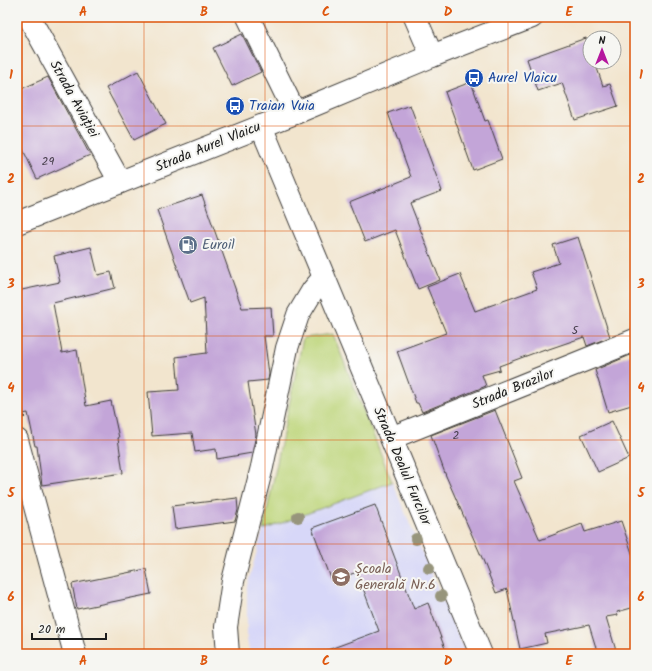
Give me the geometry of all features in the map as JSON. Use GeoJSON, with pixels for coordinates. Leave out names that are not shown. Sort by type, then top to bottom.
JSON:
{"type":"FeatureCollection","features":[{"type":"Feature","properties":{"kind":"street","name":"Strada Aviației"},"geometry":{"type":"LineString","coordinates":[[29,17],[120,182]]}},
{"type":"Feature","properties":{"kind":"street"},"geometry":{"type":"LineString","coordinates":[[248,17],[295,112]]}},
{"type":"Feature","properties":{"kind":"street"},"geometry":{"type":"LineString","coordinates":[[415,17],[432,56]]}},
{"type":"Feature","properties":{"kind":"street","name":"Strada Aurel Vlaicu"},"geometry":{"type":"LineString","coordinates":[[17,223],[532,17]]}},
{"type":"Feature","properties":{"kind":"street","name":"Strada Dealul Furcilor"},"geometry":{"type":"LineString","coordinates":[[261,126],[481,654]]}},
{"type":"Feature","properties":{"kind":"street"},"geometry":{"type":"LineString","coordinates":[[228,654],[226,627],[233,581],[262,467],[287,348],[298,315],[313,290],[324,277]]}},
{"type":"Feature","properties":{"kind":"street","name":"Strada Brazilor"},"geometry":{"type":"LineString","coordinates":[[391,438],[635,340]]}},
{"type":"Feature","properties":{"kind":"street"},"geometry":{"type":"LineString","coordinates":[[17,440],[75,654]]}},
{"type":"Feature","properties":{"kind":"shaded area","name":"Școala Generală Nr.6"},"geometry":{"type":"Polygon","coordinates":[[[392,482],[466,654],[250,654],[247,640],[247,586],[263,530],[392,482]]]}},
{"type":"Feature","properties":{"kind":"green space"},"geometry":{"type":"Polygon","coordinates":[[[333,334],[392,482],[263,530],[303,338],[333,334]]]}},
{"type":"Feature","properties":{"kind":"building"},"geometry":{"type":"Polygon","coordinates":[[[242,34],[261,72],[232,86],[213,48],[242,34]]]}},
{"type":"Feature","properties":{"kind":"building"},"geometry":{"type":"Polygon","coordinates":[[[582,39],[582,70],[598,70],[603,86],[610,84],[618,106],[575,120],[562,83],[538,91],[527,59],[582,39]]]}},
{"type":"Feature","properties":{"kind":"building"},"geometry":{"type":"Polygon","coordinates":[[[138,71],[166,124],[134,140],[106,88],[138,71]]]}},
{"type":"Feature","properties":{"kind":"building"},"geometry":{"type":"Polygon","coordinates":[[[48,77],[90,155],[37,179],[17,137],[17,91],[48,77]]]}},
{"type":"Feature","properties":{"kind":"building"},"geometry":{"type":"Polygon","coordinates":[[[471,82],[485,121],[488,120],[502,159],[473,170],[445,92],[471,82]]]}},
{"type":"Feature","properties":{"kind":"building"},"geometry":{"type":"Polygon","coordinates":[[[410,105],[442,191],[410,203],[440,280],[418,289],[395,230],[365,242],[349,202],[411,177],[388,113],[410,105]]]}},
{"type":"Feature","properties":{"kind":"building"},"geometry":{"type":"Polygon","coordinates":[[[202,195],[242,308],[271,307],[273,336],[264,336],[269,374],[268,380],[248,382],[256,435],[252,453],[217,459],[216,449],[195,452],[192,433],[152,436],[148,392],[179,390],[176,357],[207,353],[204,298],[190,303],[157,210],[202,195]]]}},
{"type":"Feature","properties":{"kind":"building"},"geometry":{"type":"Polygon","coordinates":[[[578,237],[610,337],[587,346],[584,337],[546,350],[545,349],[499,366],[500,370],[482,375],[486,386],[422,412],[418,403],[416,403],[397,351],[446,333],[427,287],[460,274],[475,311],[537,289],[531,272],[559,263],[553,245],[578,237]]]}},
{"type":"Feature","properties":{"kind":"building"},"geometry":{"type":"Polygon","coordinates":[[[91,247],[98,275],[111,272],[115,288],[53,303],[62,353],[77,350],[86,406],[111,401],[119,438],[123,473],[42,485],[37,446],[35,446],[28,413],[22,414],[17,382],[17,291],[60,282],[54,256],[91,247]]]}},
{"type":"Feature","properties":{"kind":"building"},"geometry":{"type":"Polygon","coordinates":[[[635,353],[635,404],[608,412],[595,370],[635,353]]]}},
{"type":"Feature","properties":{"kind":"building"},"geometry":{"type":"Polygon","coordinates":[[[495,410],[522,478],[514,481],[540,540],[582,524],[585,532],[621,521],[635,562],[635,607],[617,612],[618,615],[606,617],[617,654],[598,654],[589,625],[545,634],[547,643],[520,649],[507,589],[496,593],[446,476],[431,435],[495,410]]]}},
{"type":"Feature","properties":{"kind":"building"},"geometry":{"type":"Polygon","coordinates":[[[612,421],[629,458],[598,472],[581,435],[612,421]]]}},
{"type":"Feature","properties":{"kind":"building"},"geometry":{"type":"Polygon","coordinates":[[[237,498],[238,510],[235,521],[175,529],[172,506],[237,498]]]}},
{"type":"Feature","properties":{"kind":"building"},"geometry":{"type":"Polygon","coordinates":[[[375,505],[414,609],[428,603],[447,654],[322,654],[322,652],[379,631],[357,572],[332,581],[312,528],[375,505]]]}},
{"type":"Feature","properties":{"kind":"building"},"geometry":{"type":"Polygon","coordinates":[[[146,569],[151,594],[77,609],[72,584],[146,569]]]}},
{"type":"Feature","properties":{"kind":"place","name":"Aurel Vlaicu"},"geometry":{"type":"Point","coordinates":[474,78]}},
{"type":"Feature","properties":{"kind":"place","name":"Traian Vuia"},"geometry":{"type":"Point","coordinates":[235,106]}},
{"type":"Feature","properties":{"kind":"place","name":"Euroil"},"geometry":{"type":"Point","coordinates":[188,245]}},
{"type":"Feature","properties":{"kind":"place","name":"Școala Generală Nr.6"},"geometry":{"type":"Point","coordinates":[341,577]}}]}
